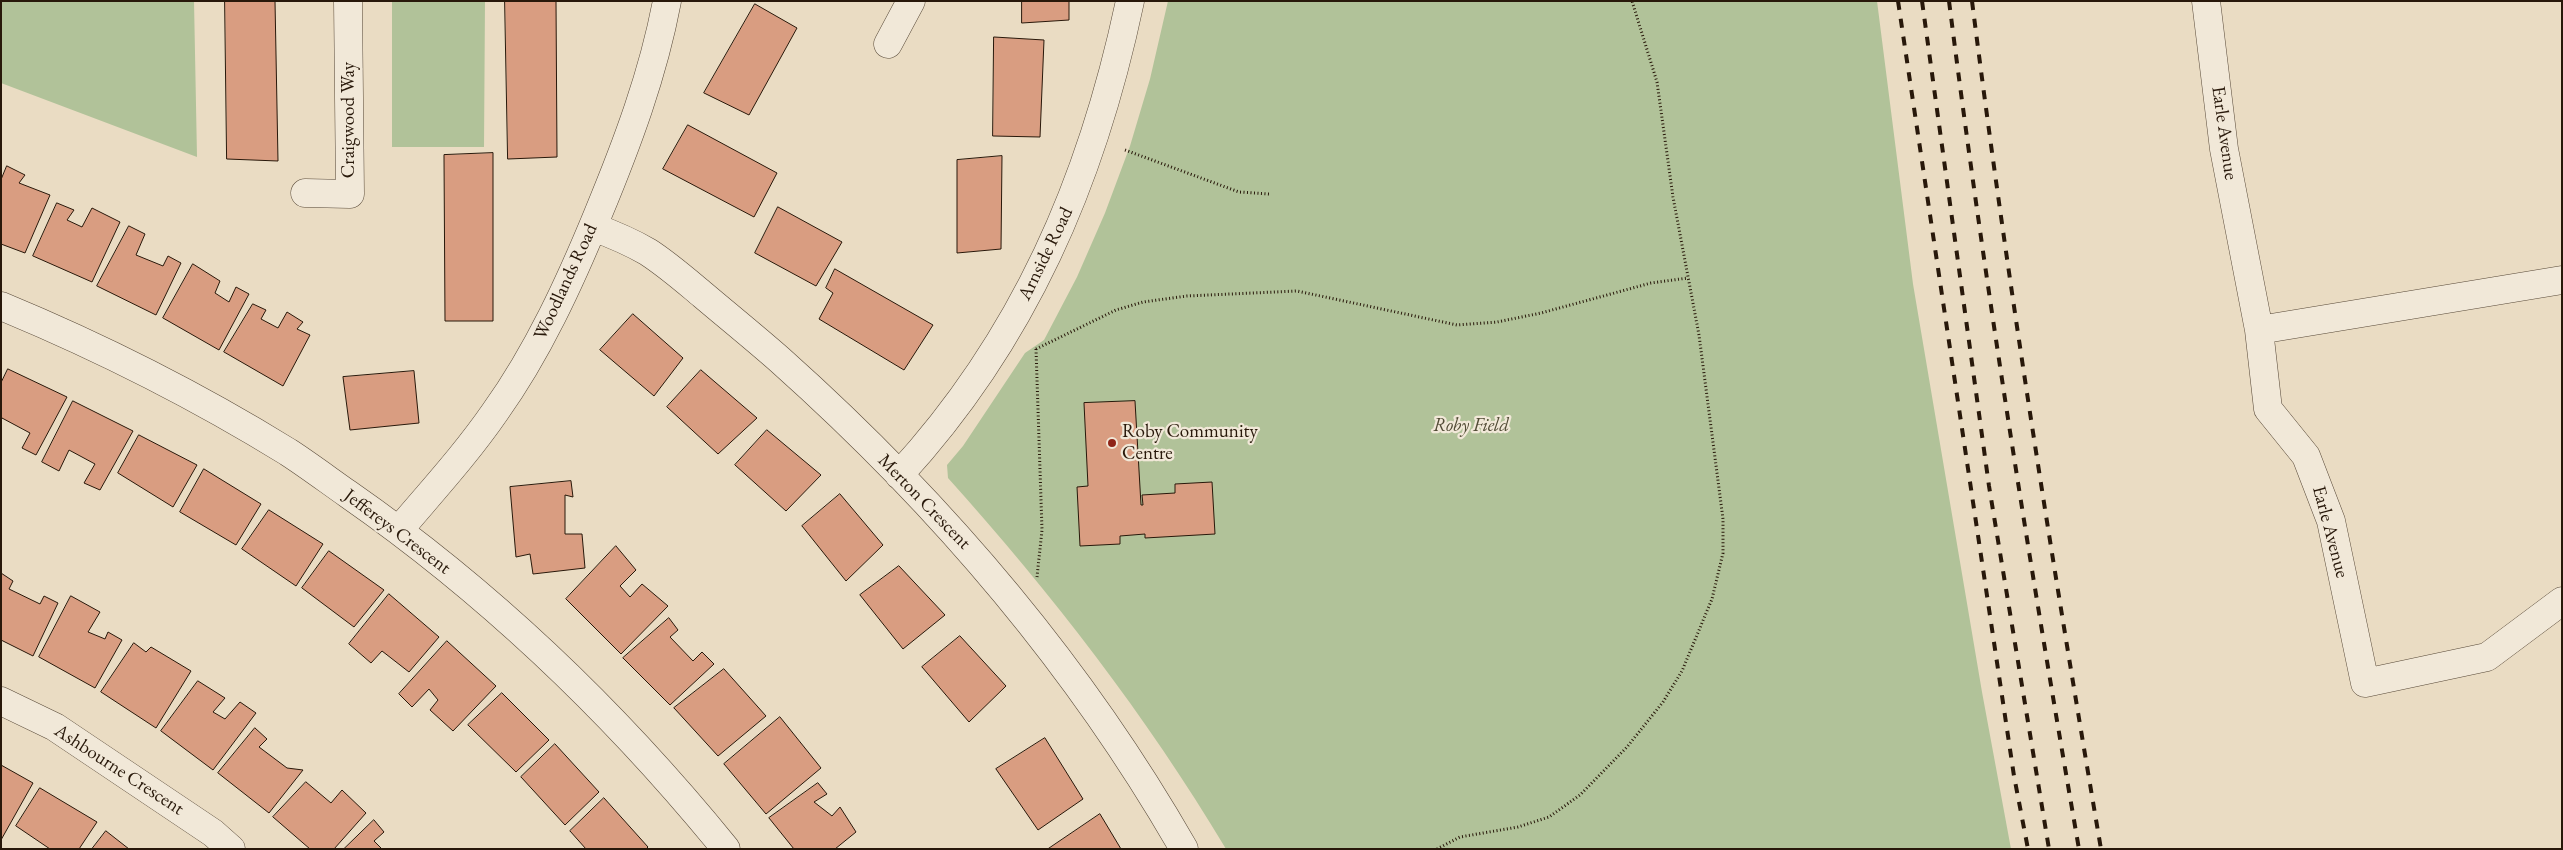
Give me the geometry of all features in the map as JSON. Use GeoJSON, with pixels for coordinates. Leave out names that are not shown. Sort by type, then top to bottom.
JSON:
{"type":"FeatureCollection","features":[{"type":"Feature","properties":{"kind":"street","name":"Craigwood Way"},"geometry":{"type":"LineString","coordinates":[[305,193],[350,194],[348,1]]}},
{"type":"Feature","properties":{"kind":"street","name":"Woodlands Road"},"geometry":{"type":"LineString","coordinates":[[399,530],[466,452],[496,410],[551,319],[593,227],[637,113],[652,66],[667,1]]}},
{"type":"Feature","properties":{"kind":"street"},"geometry":{"type":"LineString","coordinates":[[888,44],[911,1]]}},
{"type":"Feature","properties":{"kind":"street","name":"Arnside Road"},"geometry":{"type":"LineString","coordinates":[[899,475],[959,404],[1007,331],[1052,245],[1095,139],[1109,92],[1130,1]]}},
{"type":"Feature","properties":{"kind":"street","name":"Earle Avenue"},"geometry":{"type":"LineString","coordinates":[[2206,1],[2224,149],[2260,330],[2268,409],[2306,456],[2331,521],[2365,683],[2487,657],[2562,602]]}},
{"type":"Feature","properties":{"kind":"street","name":"Merton Crescent"},"geometry":{"type":"LineString","coordinates":[[593,227],[627,241],[665,263],[824,399],[899,475],[982,563],[1033,625],[1120,744],[1184,849]]}},
{"type":"Feature","properties":{"kind":"street"},"geometry":{"type":"LineString","coordinates":[[2260,330],[2562,280]]}},
{"type":"Feature","properties":{"kind":"street","name":"Jeffereys Crescent"},"geometry":{"type":"LineString","coordinates":[[1,306],[126,362],[288,452],[399,530],[530,640],[670,782],[726,849]]}},
{"type":"Feature","properties":{"kind":"street","name":"Ashbourne Crescent"},"geometry":{"type":"LineString","coordinates":[[1,701],[55,727],[213,832],[231,849]]}},
{"type":"Feature","properties":{"kind":"path"},"geometry":{"type":"LineString","coordinates":[[1437,849],[1460,837],[1518,827],[1548,817],[1580,795],[1633,740],[1664,702],[1682,671],[1712,598],[1723,553],[1723,519],[1699,336],[1673,197],[1657,82],[1632,1]]}},
{"type":"Feature","properties":{"kind":"path"},"geometry":{"type":"LineString","coordinates":[[1095,139],[1239,192],[1269,194]]}},
{"type":"Feature","properties":{"kind":"path"},"geometry":{"type":"LineString","coordinates":[[1036,349],[1116,310],[1143,302],[1187,296],[1297,291],[1457,325],[1497,322],[1542,314],[1651,284],[1688,278]]}},
{"type":"Feature","properties":{"kind":"path"},"geometry":{"type":"LineString","coordinates":[[1033,625],[1042,530],[1035,340]]}},
{"type":"Feature","properties":{"kind":"green space"},"geometry":{"type":"Polygon","coordinates":[[[1,1],[194,1],[197,157],[1,83],[1,1]]]}},
{"type":"Feature","properties":{"kind":"green space"},"geometry":{"type":"Polygon","coordinates":[[[392,1],[485,1],[484,147],[392,147],[392,1]]]}},
{"type":"Feature","properties":{"kind":"green space","name":"Roby Field"},"geometry":{"type":"Polygon","coordinates":[[[1168,1],[1877,1],[1913,284],[1982,692],[2011,849],[1226,849],[1195,799],[1130,703],[1061,611],[948,478],[947,465],[963,446],[1025,353],[1044,340],[1077,277],[1105,213],[1130,146],[1150,79],[1168,1]]]}},
{"type":"Feature","properties":{"kind":"building"},"geometry":{"type":"Polygon","coordinates":[[[225,1],[275,1],[278,161],[227,159],[225,1]]]}},
{"type":"Feature","properties":{"kind":"building"},"geometry":{"type":"Polygon","coordinates":[[[505,1],[556,1],[557,157],[508,159],[505,1]]]}},
{"type":"Feature","properties":{"kind":"building"},"geometry":{"type":"Polygon","coordinates":[[[1022,1],[1069,1],[1069,20],[1022,23],[1022,1]]]}},
{"type":"Feature","properties":{"kind":"building"},"geometry":{"type":"Polygon","coordinates":[[[755,4],[797,28],[749,115],[704,93],[755,4]]]}},
{"type":"Feature","properties":{"kind":"building"},"geometry":{"type":"Polygon","coordinates":[[[994,37],[1044,40],[1040,137],[993,136],[994,37]]]}},
{"type":"Feature","properties":{"kind":"building"},"geometry":{"type":"Polygon","coordinates":[[[688,125],[777,173],[754,217],[663,169],[688,125]]]}},
{"type":"Feature","properties":{"kind":"building"},"geometry":{"type":"Polygon","coordinates":[[[493,153],[493,321],[445,321],[444,155],[493,153]]]}},
{"type":"Feature","properties":{"kind":"building"},"geometry":{"type":"Polygon","coordinates":[[[1002,156],[1001,249],[957,253],[957,160],[1002,156]]]}},
{"type":"Feature","properties":{"kind":"building"},"geometry":{"type":"Polygon","coordinates":[[[7,166],[25,175],[19,183],[50,195],[25,253],[1,244],[1,180],[7,166]]]}},
{"type":"Feature","properties":{"kind":"building"},"geometry":{"type":"Polygon","coordinates":[[[57,203],[74,210],[67,220],[82,227],[92,208],[120,222],[92,282],[33,256],[57,203]]]}},
{"type":"Feature","properties":{"kind":"building"},"geometry":{"type":"Polygon","coordinates":[[[778,207],[842,242],[816,286],[755,253],[778,207]]]}},
{"type":"Feature","properties":{"kind":"building"},"geometry":{"type":"Polygon","coordinates":[[[129,226],[145,234],[136,255],[163,266],[168,256],[181,263],[156,315],[97,286],[129,226]]]}},
{"type":"Feature","properties":{"kind":"building"},"geometry":{"type":"Polygon","coordinates":[[[193,264],[220,281],[215,293],[229,302],[236,287],[249,294],[219,350],[163,318],[193,264]]]}},
{"type":"Feature","properties":{"kind":"building"},"geometry":{"type":"Polygon","coordinates":[[[835,269],[933,325],[904,370],[819,319],[833,293],[826,288],[835,269]]]}},
{"type":"Feature","properties":{"kind":"building"},"geometry":{"type":"Polygon","coordinates":[[[253,304],[266,310],[261,319],[278,328],[287,312],[303,322],[297,329],[310,335],[283,386],[224,352],[253,304]]]}},
{"type":"Feature","properties":{"kind":"building"},"geometry":{"type":"Polygon","coordinates":[[[633,314],[683,358],[654,396],[600,350],[633,314]]]}},
{"type":"Feature","properties":{"kind":"building"},"geometry":{"type":"Polygon","coordinates":[[[8,369],[67,397],[36,455],[22,448],[30,433],[2,418],[1,421],[1,383],[8,369]]]}},
{"type":"Feature","properties":{"kind":"building"},"geometry":{"type":"Polygon","coordinates":[[[701,370],[757,418],[718,454],[667,407],[701,370]]]}},
{"type":"Feature","properties":{"kind":"building"},"geometry":{"type":"Polygon","coordinates":[[[414,371],[419,423],[350,430],[343,377],[414,371]]]}},
{"type":"Feature","properties":{"kind":"building"},"geometry":{"type":"Polygon","coordinates":[[[73,401],[133,431],[100,490],[84,483],[95,464],[69,450],[59,471],[42,462],[73,401]]]}},
{"type":"Feature","properties":{"kind":"building","name":"Roby Community Centre"},"geometry":{"type":"Polygon","coordinates":[[[1135,401],[1141,505],[1143,505],[1142,495],[1175,493],[1175,484],[1212,482],[1215,534],[1145,538],[1145,534],[1120,536],[1120,544],[1080,546],[1077,487],[1088,486],[1084,403],[1135,401]]]}},
{"type":"Feature","properties":{"kind":"building"},"geometry":{"type":"Polygon","coordinates":[[[767,430],[821,475],[786,511],[735,465],[767,430]]]}},
{"type":"Feature","properties":{"kind":"building"},"geometry":{"type":"Polygon","coordinates":[[[139,435],[197,465],[173,507],[118,473],[139,435]]]}},
{"type":"Feature","properties":{"kind":"building"},"geometry":{"type":"Polygon","coordinates":[[[204,469],[261,504],[236,545],[180,512],[204,469]]]}},
{"type":"Feature","properties":{"kind":"building"},"geometry":{"type":"Polygon","coordinates":[[[571,481],[573,497],[565,495],[565,534],[582,534],[585,568],[533,574],[530,554],[516,557],[510,487],[571,481]]]}},
{"type":"Feature","properties":{"kind":"building"},"geometry":{"type":"Polygon","coordinates":[[[840,494],[883,545],[846,581],[802,526],[840,494]]]}},
{"type":"Feature","properties":{"kind":"building"},"geometry":{"type":"Polygon","coordinates":[[[269,510],[323,544],[296,586],[242,549],[269,510]]]}},
{"type":"Feature","properties":{"kind":"building"},"geometry":{"type":"Polygon","coordinates":[[[616,546],[636,570],[620,586],[630,597],[642,584],[668,606],[621,654],[566,599],[616,546]]]}},
{"type":"Feature","properties":{"kind":"building"},"geometry":{"type":"Polygon","coordinates":[[[329,551],[384,590],[354,627],[302,588],[329,551]]]}},
{"type":"Feature","properties":{"kind":"building"},"geometry":{"type":"Polygon","coordinates":[[[899,566],[945,615],[903,649],[860,595],[899,566]]]}},
{"type":"Feature","properties":{"kind":"building"},"geometry":{"type":"Polygon","coordinates":[[[1,573],[13,581],[9,589],[40,604],[44,596],[58,603],[33,656],[1,640],[1,573]]]}},
{"type":"Feature","properties":{"kind":"building"},"geometry":{"type":"Polygon","coordinates":[[[389,594],[439,637],[409,672],[382,651],[371,663],[349,644],[389,594]]]}},
{"type":"Feature","properties":{"kind":"building"},"geometry":{"type":"Polygon","coordinates":[[[71,596],[100,612],[88,632],[105,639],[108,632],[122,640],[95,688],[39,657],[71,596]]]}},
{"type":"Feature","properties":{"kind":"building"},"geometry":{"type":"Polygon","coordinates":[[[669,618],[678,630],[670,637],[693,661],[702,652],[714,664],[670,705],[623,658],[669,618]]]}},
{"type":"Feature","properties":{"kind":"building"},"geometry":{"type":"Polygon","coordinates":[[[960,636],[1006,686],[969,722],[922,667],[960,636]]]}},
{"type":"Feature","properties":{"kind":"building"},"geometry":{"type":"Polygon","coordinates":[[[447,641],[496,686],[453,731],[430,710],[438,700],[429,689],[412,707],[399,694],[447,641]]]}},
{"type":"Feature","properties":{"kind":"building"},"geometry":{"type":"Polygon","coordinates":[[[134,643],[146,652],[151,647],[191,671],[156,728],[101,692],[134,643]]]}},
{"type":"Feature","properties":{"kind":"building"},"geometry":{"type":"Polygon","coordinates":[[[724,669],[766,716],[718,756],[674,708],[724,669]]]}},
{"type":"Feature","properties":{"kind":"building"},"geometry":{"type":"Polygon","coordinates":[[[198,681],[225,698],[213,712],[225,719],[240,702],[256,713],[213,770],[161,731],[198,681]]]}},
{"type":"Feature","properties":{"kind":"building"},"geometry":{"type":"Polygon","coordinates":[[[502,693],[549,740],[516,772],[468,725],[502,693]]]}},
{"type":"Feature","properties":{"kind":"building"},"geometry":{"type":"Polygon","coordinates":[[[780,717],[821,768],[766,814],[724,764],[780,717]]]}},
{"type":"Feature","properties":{"kind":"building"},"geometry":{"type":"Polygon","coordinates":[[[255,728],[267,739],[259,747],[287,768],[303,770],[269,813],[218,773],[255,728]]]}},
{"type":"Feature","properties":{"kind":"building"},"geometry":{"type":"Polygon","coordinates":[[[1045,738],[1083,799],[1038,830],[996,769],[1045,738]]]}},
{"type":"Feature","properties":{"kind":"building"},"geometry":{"type":"Polygon","coordinates":[[[555,744],[599,792],[565,825],[521,777],[555,744]]]}},
{"type":"Feature","properties":{"kind":"building"},"geometry":{"type":"Polygon","coordinates":[[[1,765],[33,783],[1,840],[1,765]]]}},
{"type":"Feature","properties":{"kind":"building"},"geometry":{"type":"Polygon","coordinates":[[[306,782],[331,803],[342,790],[366,813],[334,849],[310,849],[273,817],[306,782]]]}},
{"type":"Feature","properties":{"kind":"building"},"geometry":{"type":"Polygon","coordinates":[[[818,783],[827,794],[814,802],[832,816],[840,807],[856,832],[835,849],[794,849],[769,818],[818,783]]]}},
{"type":"Feature","properties":{"kind":"building"},"geometry":{"type":"Polygon","coordinates":[[[40,788],[97,822],[79,849],[50,849],[16,826],[40,788]]]}},
{"type":"Feature","properties":{"kind":"building"},"geometry":{"type":"Polygon","coordinates":[[[604,798],[648,847],[646,849],[586,849],[570,831],[604,798]]]}},
{"type":"Feature","properties":{"kind":"building"},"geometry":{"type":"Polygon","coordinates":[[[1100,814],[1121,849],[1048,849],[1100,814]]]}},
{"type":"Feature","properties":{"kind":"building"},"geometry":{"type":"Polygon","coordinates":[[[374,820],[384,832],[374,841],[382,849],[344,849],[374,820]]]}},
{"type":"Feature","properties":{"kind":"building"},"geometry":{"type":"Polygon","coordinates":[[[106,831],[129,849],[92,849],[106,831]]]}},
{"type":"Feature","properties":{"kind":"railway"},"geometry":{"type":"LineString","coordinates":[[1898,1],[2014,776],[2028,849]]}},
{"type":"Feature","properties":{"kind":"railway"},"geometry":{"type":"LineString","coordinates":[[1922,1],[1989,486],[2049,849]]}},
{"type":"Feature","properties":{"kind":"railway"},"geometry":{"type":"LineString","coordinates":[[1949,1],[2009,426],[2079,849]]}},
{"type":"Feature","properties":{"kind":"railway"},"geometry":{"type":"LineString","coordinates":[[1972,1],[2032,426],[2101,849]]}},
{"type":"Feature","properties":{"kind":"place","name":"Roby Community Centre"},"geometry":{"type":"Point","coordinates":[1112,443]}}]}
